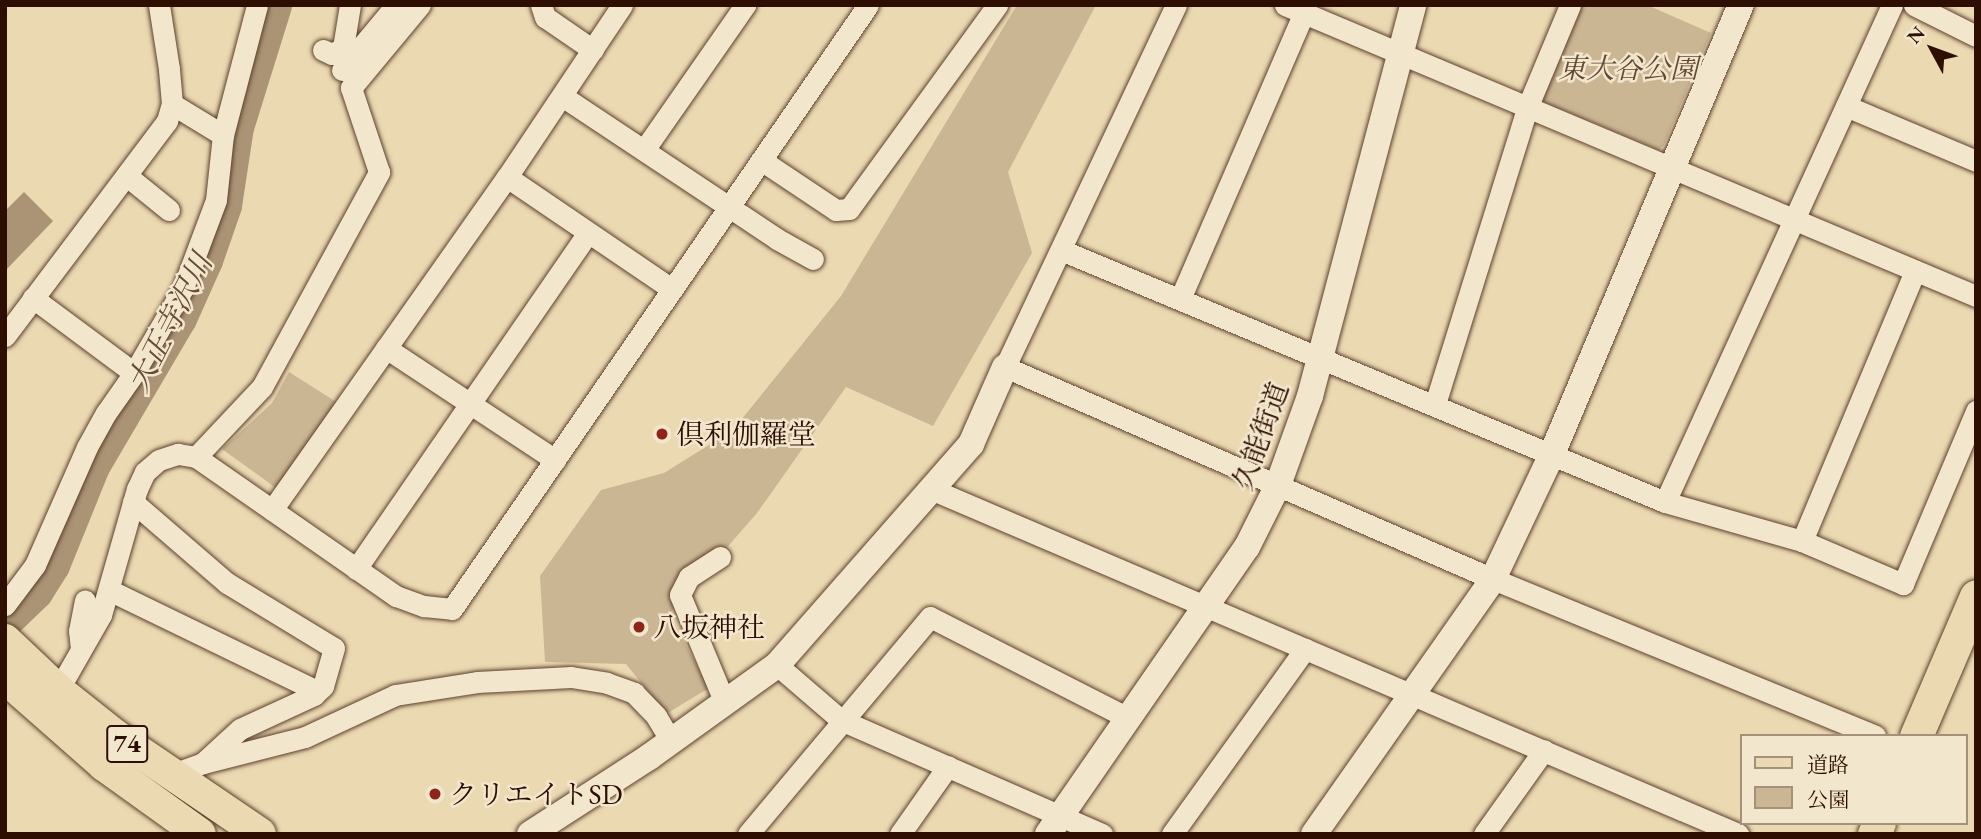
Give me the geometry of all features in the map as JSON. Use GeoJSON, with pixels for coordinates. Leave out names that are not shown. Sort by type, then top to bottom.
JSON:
{"type":"FeatureCollection","features":[{"type":"Feature","properties":{"kind":"highway"},"geometry":{"type":"LineString","coordinates":[[1917,734],[1976,596]]}},
{"type":"Feature","properties":{"kind":"highway"},"geometry":{"type":"LineString","coordinates":[[1940,734],[1976,650]]}},
{"type":"Feature","properties":{"kind":"main road","name":"74"},"geometry":{"type":"LineString","coordinates":[[5,639],[51,702],[104,765],[199,833]]}},
{"type":"Feature","properties":{"kind":"main road","name":"74"},"geometry":{"type":"LineString","coordinates":[[5,678],[51,702],[260,834]]}},
{"type":"Feature","properties":{"kind":"street"},"geometry":{"type":"LineString","coordinates":[[5,336],[167,121],[172,104],[159,5]]}},
{"type":"Feature","properties":{"kind":"street"},"geometry":{"type":"LineString","coordinates":[[5,605],[35,565],[82,458],[106,412],[134,373],[183,288],[216,200],[223,135],[257,5]]}},
{"type":"Feature","properties":{"kind":"street"},"geometry":{"type":"LineString","coordinates":[[323,50],[331,54],[343,48],[350,5]]}},
{"type":"Feature","properties":{"kind":"street"},"geometry":{"type":"LineString","coordinates":[[342,70],[396,5]]}},
{"type":"Feature","properties":{"kind":"street"},"geometry":{"type":"LineString","coordinates":[[196,457],[261,387],[379,172],[351,88],[420,5]]}},
{"type":"Feature","properties":{"kind":"street"},"geometry":{"type":"LineString","coordinates":[[541,5],[545,17],[593,50]]}},
{"type":"Feature","properties":{"kind":"street"},"geometry":{"type":"LineString","coordinates":[[272,510],[507,177],[622,5]]}},
{"type":"Feature","properties":{"kind":"street"},"geometry":{"type":"LineString","coordinates":[[644,150],[745,5]]}},
{"type":"Feature","properties":{"kind":"street"},"geometry":{"type":"LineString","coordinates":[[51,702],[101,615],[133,502],[145,472],[159,460],[178,454],[196,457],[396,596],[424,606],[452,609],[868,5]]}},
{"type":"Feature","properties":{"kind":"street"},"geometry":{"type":"LineString","coordinates":[[761,160],[836,210],[849,209],[997,5]]}},
{"type":"Feature","properties":{"kind":"street"},"geometry":{"type":"LineString","coordinates":[[530,834],[671,741],[776,665],[971,444],[1176,5]]}},
{"type":"Feature","properties":{"kind":"street","name":"久能街道"},"geometry":{"type":"LineString","coordinates":[[1054,825],[1247,547],[1278,485],[1301,425],[1413,5]]}},
{"type":"Feature","properties":{"kind":"street"},"geometry":{"type":"LineString","coordinates":[[1435,404],[1527,108],[1570,5]]}},
{"type":"Feature","properties":{"kind":"street"},"geometry":{"type":"LineString","coordinates":[[1314,834],[1493,579],[1552,454],[1741,5]]}},
{"type":"Feature","properties":{"kind":"street"},"geometry":{"type":"LineString","coordinates":[[1665,502],[1892,5]]}},
{"type":"Feature","properties":{"kind":"street"},"geometry":{"type":"LineString","coordinates":[[1914,5],[1976,36]]}},
{"type":"Feature","properties":{"kind":"street"},"geometry":{"type":"LineString","coordinates":[[1180,299],[1294,9],[1976,296]]}},
{"type":"Feature","properties":{"kind":"street"},"geometry":{"type":"LineString","coordinates":[[562,96],[729,207],[813,259]]}},
{"type":"Feature","properties":{"kind":"street"},"geometry":{"type":"LineString","coordinates":[[172,104],[223,135]]}},
{"type":"Feature","properties":{"kind":"street"},"geometry":{"type":"LineString","coordinates":[[1846,106],[1976,161]]}},
{"type":"Feature","properties":{"kind":"street"},"geometry":{"type":"LineString","coordinates":[[127,176],[169,210]]}},
{"type":"Feature","properties":{"kind":"street"},"geometry":{"type":"LineString","coordinates":[[507,177],[672,289]]}},
{"type":"Feature","properties":{"kind":"street"},"geometry":{"type":"LineString","coordinates":[[356,569],[588,233]]}},
{"type":"Feature","properties":{"kind":"street"},"geometry":{"type":"LineString","coordinates":[[1061,250],[1665,502],[1802,541],[1903,584],[1976,411]]}},
{"type":"Feature","properties":{"kind":"street"},"geometry":{"type":"LineString","coordinates":[[1802,541],[1914,271]]}},
{"type":"Feature","properties":{"kind":"street"},"geometry":{"type":"LineString","coordinates":[[33,298],[134,373]]}},
{"type":"Feature","properties":{"kind":"street"},"geometry":{"type":"LineString","coordinates":[[386,348],[555,460]]}},
{"type":"Feature","properties":{"kind":"street"},"geometry":{"type":"LineString","coordinates":[[1005,367],[1493,579],[1870,734]]}},
{"type":"Feature","properties":{"kind":"street"},"geometry":{"type":"LineString","coordinates":[[931,489],[1204,608],[1414,694],[1738,834]]}},
{"type":"Feature","properties":{"kind":"street"},"geometry":{"type":"LineString","coordinates":[[133,502],[227,583],[334,648],[323,686],[240,729],[203,763]]}},
{"type":"Feature","properties":{"kind":"street"},"geometry":{"type":"LineString","coordinates":[[720,557],[689,577],[680,595],[725,703]]}},
{"type":"Feature","properties":{"kind":"street"},"geometry":{"type":"LineString","coordinates":[[109,590],[317,691]]}},
{"type":"Feature","properties":{"kind":"street"},"geometry":{"type":"LineString","coordinates":[[81,649],[79,631],[85,601]]}},
{"type":"Feature","properties":{"kind":"street"},"geometry":{"type":"LineString","coordinates":[[748,834],[930,617],[1128,718]]}},
{"type":"Feature","properties":{"kind":"street"},"geometry":{"type":"LineString","coordinates":[[1172,834],[1305,649]]}},
{"type":"Feature","properties":{"kind":"street"},"geometry":{"type":"LineString","coordinates":[[776,665],[841,720],[948,766],[1054,825],[1102,834]]}},
{"type":"Feature","properties":{"kind":"street"},"geometry":{"type":"LineString","coordinates":[[170,775],[203,763],[305,737],[395,695],[477,682],[571,677],[607,683],[634,693],[656,716],[671,741]]}},
{"type":"Feature","properties":{"kind":"street"},"geometry":{"type":"LineString","coordinates":[[1484,834],[1544,750]]}},
{"type":"Feature","properties":{"kind":"street"},"geometry":{"type":"LineString","coordinates":[[900,834],[948,766]]}},
{"type":"Feature","properties":{"kind":"green space"},"geometry":{"type":"Polygon","coordinates":[[[1017,5],[1096,5],[1008,172],[1032,253],[933,426],[846,387],[757,513],[669,614],[709,688],[666,714],[626,664],[545,662],[540,576],[601,490],[664,473],[733,430],[841,296],[1017,5]]]}},
{"type":"Feature","properties":{"kind":"green space","name":"東大谷公園"},"geometry":{"type":"Polygon","coordinates":[[[1580,5],[1647,5],[1711,33],[1664,145],[1659,150],[1546,103],[1541,97],[1580,5]]]}},
{"type":"Feature","properties":{"kind":"green space"},"geometry":{"type":"Polygon","coordinates":[[[289,372],[338,403],[276,488],[222,449],[272,403],[289,372]]]}},
{"type":"Feature","properties":{"kind":"shaded area"},"geometry":{"type":"Polygon","coordinates":[[[24,192],[53,221],[6,270],[5,211],[24,192]]]}},
{"type":"Feature","properties":{"kind":"waterway","name":"大正寺沢川"},"geometry":{"type":"LineString","coordinates":[[10,616],[35,592],[52,565],[92,466],[179,318],[205,260],[224,205],[236,127],[274,5]]}},
{"type":"Feature","properties":{"kind":"place","name":"倶利伽羅堂"},"geometry":{"type":"Point","coordinates":[662,434]}},
{"type":"Feature","properties":{"kind":"place","name":"八坂神社"},"geometry":{"type":"Point","coordinates":[639,627]}},
{"type":"Feature","properties":{"kind":"place","name":"クリエイトSD"},"geometry":{"type":"Point","coordinates":[435,794]}}]}
